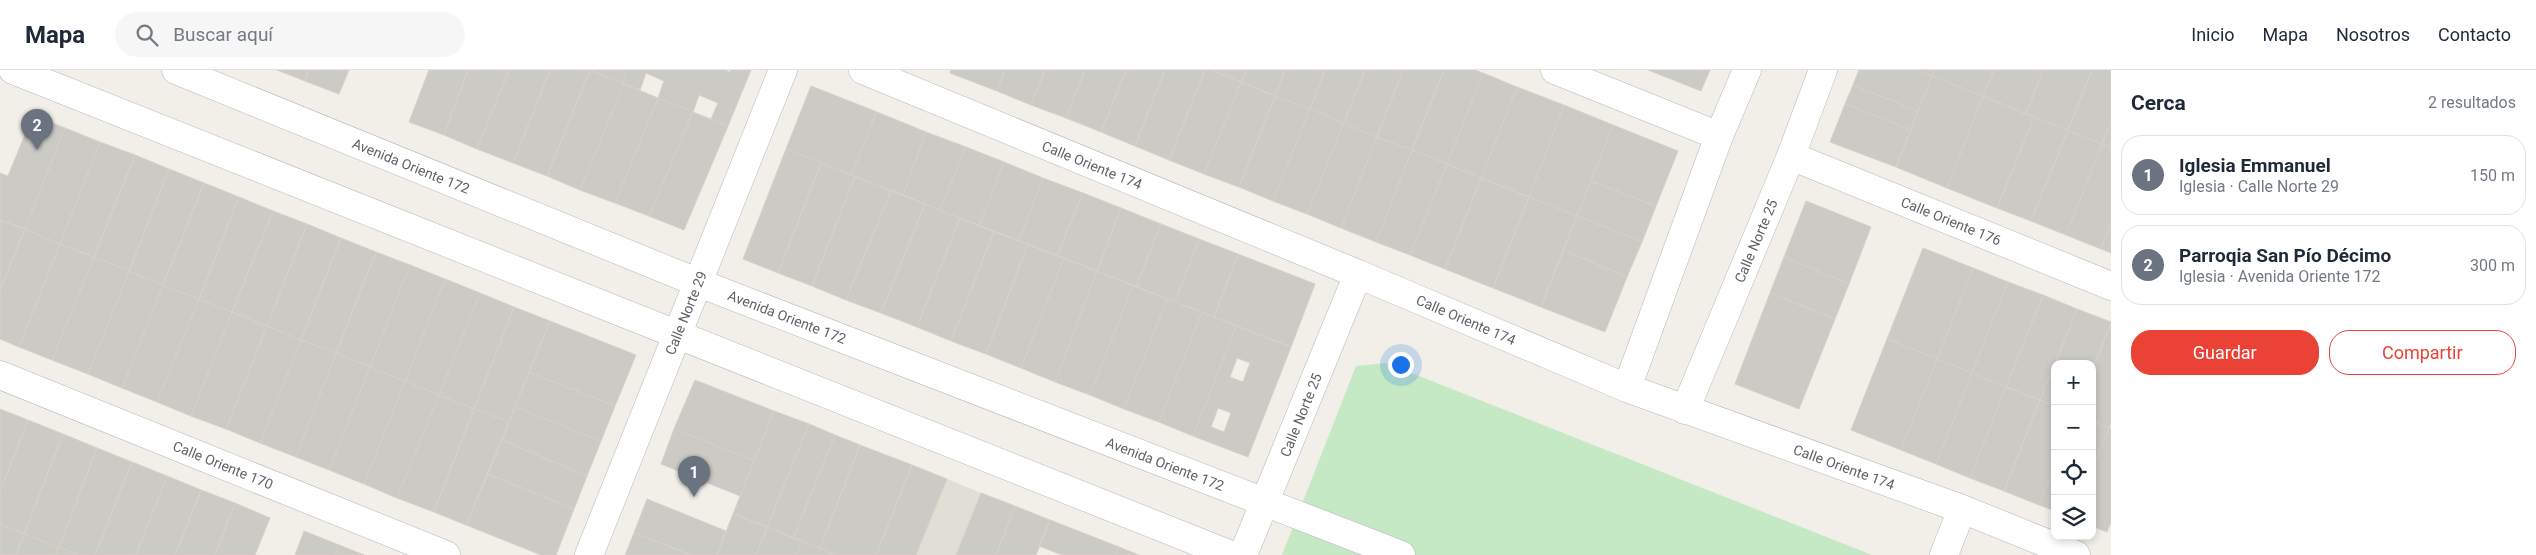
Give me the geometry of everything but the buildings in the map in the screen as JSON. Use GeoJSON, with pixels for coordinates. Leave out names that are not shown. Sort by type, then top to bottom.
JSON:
{"type":"FeatureCollection","features":[{"type":"Feature","properties":{"kind":"street"},"geometry":{"type":"LineString","coordinates":[[13,70],[1231,555]]}},
{"type":"Feature","properties":{"kind":"street","name":"Avenida Oriente 172"},"geometry":{"type":"LineString","coordinates":[[176,70],[699,283],[1402,555]]}},
{"type":"Feature","properties":{"kind":"street","name":"Calle Norte 29"},"geometry":{"type":"LineString","coordinates":[[589,555],[783,70]]}},
{"type":"Feature","properties":{"kind":"street","name":"Calle Oriente 174"},"geometry":{"type":"LineString","coordinates":[[862,70],[1358,274],[1627,388],[1962,509],[2076,555]]}},
{"type":"Feature","properties":{"kind":"street"},"geometry":{"type":"LineString","coordinates":[[1555,70],[1719,136]]}},
{"type":"Feature","properties":{"kind":"street"},"geometry":{"type":"LineString","coordinates":[[1627,388],[1719,136],[1747,70]]}},
{"type":"Feature","properties":{"kind":"street","name":"Calle Norte 25"},"geometry":{"type":"LineString","coordinates":[[1685,410],[1791,156],[1823,70]]}},
{"type":"Feature","properties":{"kind":"street","name":"Calle Oriente 176"},"geometry":{"type":"LineString","coordinates":[[1791,156],[2111,286]]}},
{"type":"Feature","properties":{"kind":"street","name":"Calle Norte 25"},"geometry":{"type":"LineString","coordinates":[[1244,555],[1358,274]]}},
{"type":"Feature","properties":{"kind":"street","name":"Calle Oriente 170"},"geometry":{"type":"LineString","coordinates":[[0,375],[446,555]]}},
{"type":"Feature","properties":{"kind":"street"},"geometry":{"type":"LineString","coordinates":[[1944,555],[1962,509]]}},
{"type":"Feature","properties":{"kind":"shaded area"},"geometry":{"type":"Polygon","coordinates":[[[947,479],[981,493],[956,555],[916,555],[947,479]]]}},
{"type":"Feature","properties":{"kind":"green space"},"geometry":{"type":"Polygon","coordinates":[[[1386,363],[1872,555],[1282,555],[1356,366],[1386,363]]]}},
{"type":"Feature","properties":{"kind":"place","name":"Parroqia San Pío Décimo"},"geometry":{"type":"Point","coordinates":[37,150]}},
{"type":"Feature","properties":{"kind":"place","name":"Iglesia Emmanuel"},"geometry":{"type":"Point","coordinates":[694,497]}}]}
